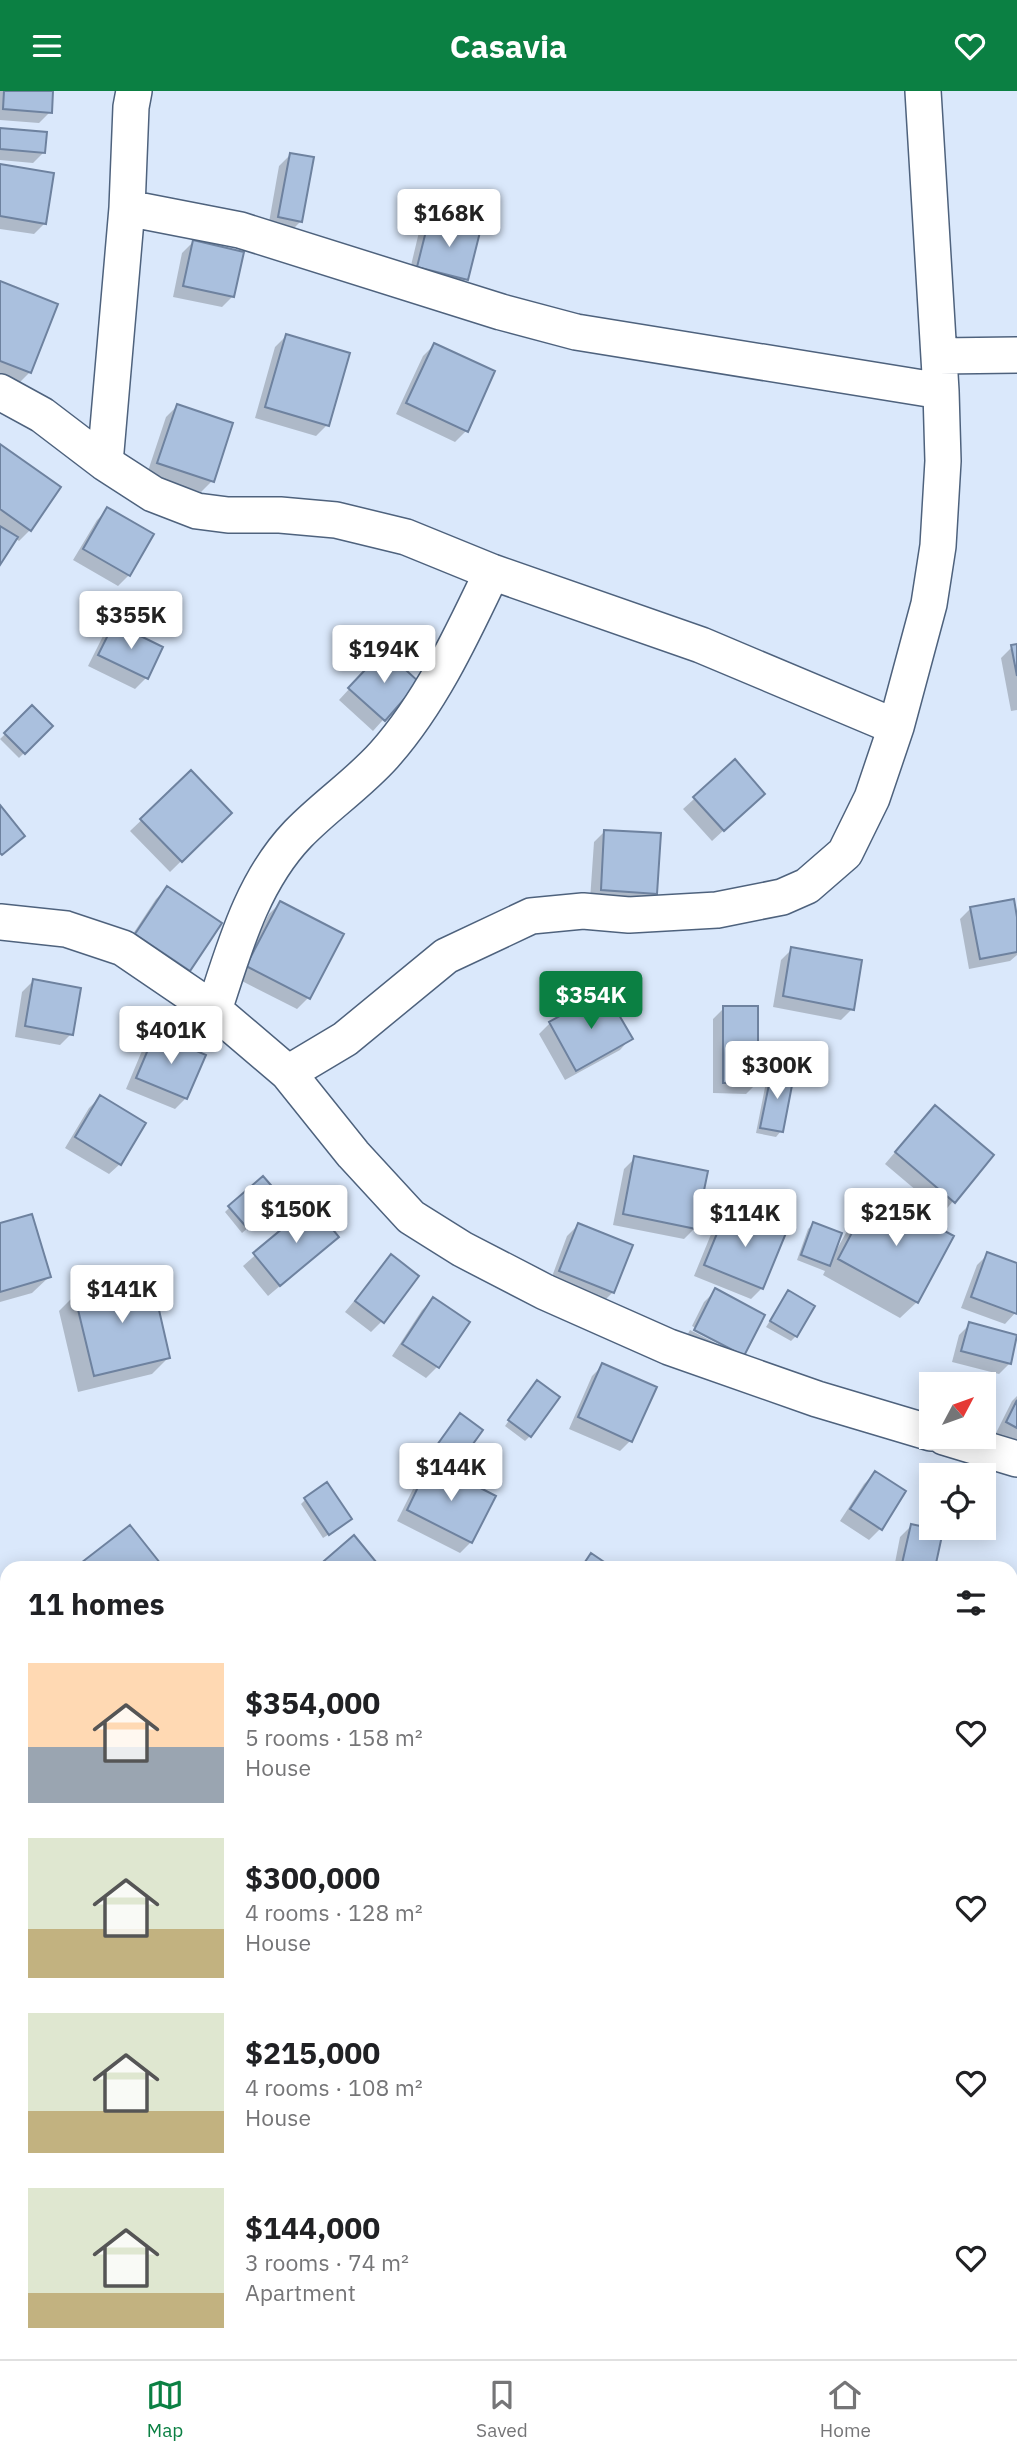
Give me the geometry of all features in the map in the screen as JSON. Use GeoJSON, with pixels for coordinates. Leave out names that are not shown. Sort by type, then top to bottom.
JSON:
{"type":"FeatureCollection","features":[{"type":"Feature","properties":{"kind":"street"},"geometry":{"type":"LineString","coordinates":[[105,463],[127,208],[134,91]]}},
{"type":"Feature","properties":{"kind":"street"},"geometry":{"type":"LineString","coordinates":[[288,1073],[345,1039],[446,956],[531,916],[583,911],[629,915],[717,910],[782,897],[807,886],[845,853],[872,797],[896,727],[929,604],[938,546],[943,461],[941,391],[923,91]]}},
{"type":"Feature","properties":{"kind":"street"},"geometry":{"type":"LineString","coordinates":[[127,208],[240,230],[501,312],[576,332],[941,391]]}},
{"type":"Feature","properties":{"kind":"street"},"geometry":{"type":"LineString","coordinates":[[939,356],[1017,355]]}},
{"type":"Feature","properties":{"kind":"street"},"geometry":{"type":"LineString","coordinates":[[0,392],[42,415],[105,463],[153,494],[197,511],[336,520],[406,537],[492,572],[701,645],[896,727]]}},
{"type":"Feature","properties":{"kind":"street"},"geometry":{"type":"LineString","coordinates":[[214,1010],[243,925],[263,880],[298,834],[347,792],[385,754],[415,714],[455,650],[492,572]]}},
{"type":"Feature","properties":{"kind":"street"},"geometry":{"type":"LineString","coordinates":[[0,922],[66,929],[123,948],[214,1010],[288,1073],[353,1154],[411,1217],[462,1249],[545,1292],[669,1347],[817,1399],[919,1429]]}},
{"type":"Feature","properties":{"kind":"street"},"geometry":{"type":"LineString","coordinates":[[984,1449],[1017,1459]]}},
{"type":"Feature","properties":{"kind":"building"},"geometry":{"type":"Polygon","coordinates":[[[4,91],[53,91],[52,113],[3,109],[4,91]]]}},
{"type":"Feature","properties":{"kind":"building"},"geometry":{"type":"Polygon","coordinates":[[[0,128],[47,132],[45,153],[0,149],[0,128]]]}},
{"type":"Feature","properties":{"kind":"building"},"geometry":{"type":"Polygon","coordinates":[[[290,153],[314,157],[302,222],[278,217],[290,153]]]}},
{"type":"Feature","properties":{"kind":"building"},"geometry":{"type":"Polygon","coordinates":[[[0,164],[54,173],[46,224],[0,216],[0,164]]]}},
{"type":"Feature","properties":{"kind":"building"},"geometry":{"type":"Polygon","coordinates":[[[429,219],[480,232],[468,280],[417,267],[429,219]]]}},
{"type":"Feature","properties":{"kind":"building"},"geometry":{"type":"Polygon","coordinates":[[[193,240],[244,252],[234,297],[183,286],[193,240]]]}},
{"type":"Feature","properties":{"kind":"building"},"geometry":{"type":"Polygon","coordinates":[[[0,281],[58,304],[31,373],[0,361],[0,281]]]}},
{"type":"Feature","properties":{"kind":"building"},"geometry":{"type":"Polygon","coordinates":[[[286,334],[350,353],[329,426],[265,407],[286,334]]]}},
{"type":"Feature","properties":{"kind":"building"},"geometry":{"type":"Polygon","coordinates":[[[434,343],[495,371],[468,432],[406,403],[434,343]]]}},
{"type":"Feature","properties":{"kind":"building"},"geometry":{"type":"Polygon","coordinates":[[[177,404],[233,423],[214,482],[157,463],[177,404]]]}},
{"type":"Feature","properties":{"kind":"building"},"geometry":{"type":"Polygon","coordinates":[[[0,444],[61,487],[31,531],[0,509],[0,444]]]}},
{"type":"Feature","properties":{"kind":"building"},"geometry":{"type":"Polygon","coordinates":[[[107,507],[154,534],[130,576],[83,549],[107,507]]]}},
{"type":"Feature","properties":{"kind":"building"},"geometry":{"type":"Polygon","coordinates":[[[0,526],[18,537],[0,565],[0,526]]]}},
{"type":"Feature","properties":{"kind":"building"},"geometry":{"type":"Polygon","coordinates":[[[114,623],[163,647],[148,679],[98,655],[114,623]]]}},
{"type":"Feature","properties":{"kind":"building"},"geometry":{"type":"Polygon","coordinates":[[[1017,644],[1017,676],[1011,645],[1017,644]]]}},
{"type":"Feature","properties":{"kind":"building"},"geometry":{"type":"Polygon","coordinates":[[[384,650],[419,682],[385,721],[348,688],[384,650]]]}},
{"type":"Feature","properties":{"kind":"building"},"geometry":{"type":"Polygon","coordinates":[[[32,705],[53,726],[25,754],[4,733],[32,705]]]}},
{"type":"Feature","properties":{"kind":"building"},"geometry":{"type":"Polygon","coordinates":[[[735,759],[765,794],[724,831],[693,797],[735,759]]]}},
{"type":"Feature","properties":{"kind":"building"},"geometry":{"type":"Polygon","coordinates":[[[191,770],[232,813],[182,862],[140,819],[191,770]]]}},
{"type":"Feature","properties":{"kind":"building"},"geometry":{"type":"Polygon","coordinates":[[[0,805],[25,836],[2,855],[0,853],[0,805]]]}},
{"type":"Feature","properties":{"kind":"building"},"geometry":{"type":"Polygon","coordinates":[[[604,830],[661,833],[657,894],[601,890],[604,830]]]}},
{"type":"Feature","properties":{"kind":"building"},"geometry":{"type":"Polygon","coordinates":[[[167,886],[222,923],[190,971],[135,934],[167,886]]]}},
{"type":"Feature","properties":{"kind":"building"},"geometry":{"type":"Polygon","coordinates":[[[1014,899],[1017,952],[980,959],[970,907],[1014,899]]]}},
{"type":"Feature","properties":{"kind":"building"},"geometry":{"type":"Polygon","coordinates":[[[280,901],[344,934],[310,999],[246,966],[280,901]]]}},
{"type":"Feature","properties":{"kind":"building"},"geometry":{"type":"Polygon","coordinates":[[[791,947],[862,960],[854,1010],[783,996],[791,947]]]}},
{"type":"Feature","properties":{"kind":"building"},"geometry":{"type":"Polygon","coordinates":[[[33,979],[81,988],[73,1035],[25,1026],[33,979]]]}},
{"type":"Feature","properties":{"kind":"building"},"geometry":{"type":"Polygon","coordinates":[[[605,991],[633,1039],[576,1071],[549,1022],[605,991]]]}},
{"type":"Feature","properties":{"kind":"building"},"geometry":{"type":"Polygon","coordinates":[[[723,1006],[758,1006],[758,1083],[723,1083],[723,1006]]]}},
{"type":"Feature","properties":{"kind":"building"},"geometry":{"type":"Polygon","coordinates":[[[155,1033],[206,1055],[187,1099],[136,1078],[155,1033]]]}},
{"type":"Feature","properties":{"kind":"building"},"geometry":{"type":"Polygon","coordinates":[[[772,1070],[794,1075],[783,1132],[760,1128],[772,1070]]]}},
{"type":"Feature","properties":{"kind":"building"},"geometry":{"type":"Polygon","coordinates":[[[100,1095],[146,1123],[121,1165],[75,1137],[100,1095]]]}},
{"type":"Feature","properties":{"kind":"building"},"geometry":{"type":"Polygon","coordinates":[[[935,1105],[994,1155],[955,1203],[895,1152],[935,1105]]]}},
{"type":"Feature","properties":{"kind":"building"},"geometry":{"type":"Polygon","coordinates":[[[634,1156],[708,1171],[696,1229],[623,1214],[634,1156]]]}},
{"type":"Feature","properties":{"kind":"building"},"geometry":{"type":"Polygon","coordinates":[[[263,1176],[283,1199],[248,1229],[228,1206],[263,1176]]]}},
{"type":"Feature","properties":{"kind":"building"},"geometry":{"type":"Polygon","coordinates":[[[873,1193],[954,1236],[918,1303],[838,1259],[873,1193]]]}},
{"type":"Feature","properties":{"kind":"building"},"geometry":{"type":"Polygon","coordinates":[[[312,1204],[339,1237],[280,1286],[253,1253],[312,1204]]]}},
{"type":"Feature","properties":{"kind":"building"},"geometry":{"type":"Polygon","coordinates":[[[727,1209],[786,1233],[763,1289],[704,1265],[727,1209]]]}},
{"type":"Feature","properties":{"kind":"building"},"geometry":{"type":"Polygon","coordinates":[[[32,1214],[51,1277],[0,1292],[0,1223],[32,1214]]]}},
{"type":"Feature","properties":{"kind":"building"},"geometry":{"type":"Polygon","coordinates":[[[813,1222],[842,1233],[830,1266],[801,1255],[813,1222]]]}},
{"type":"Feature","properties":{"kind":"building"},"geometry":{"type":"Polygon","coordinates":[[[578,1223],[633,1245],[614,1293],[559,1271],[578,1223]]]}},
{"type":"Feature","properties":{"kind":"building"},"geometry":{"type":"Polygon","coordinates":[[[987,1252],[1017,1263],[1017,1314],[971,1297],[987,1252]]]}},
{"type":"Feature","properties":{"kind":"building"},"geometry":{"type":"Polygon","coordinates":[[[391,1254],[419,1276],[384,1323],[355,1301],[391,1254]]]}},
{"type":"Feature","properties":{"kind":"building"},"geometry":{"type":"Polygon","coordinates":[[[151,1275],[170,1358],[94,1376],[74,1293],[151,1275]]]}},
{"type":"Feature","properties":{"kind":"building"},"geometry":{"type":"Polygon","coordinates":[[[715,1288],[765,1315],[744,1356],[694,1330],[715,1288]]]}},
{"type":"Feature","properties":{"kind":"building"},"geometry":{"type":"Polygon","coordinates":[[[788,1290],[815,1306],[797,1337],[770,1321],[788,1290]]]}},
{"type":"Feature","properties":{"kind":"building"},"geometry":{"type":"Polygon","coordinates":[[[433,1297],[470,1322],[439,1368],[402,1344],[433,1297]]]}},
{"type":"Feature","properties":{"kind":"building"},"geometry":{"type":"Polygon","coordinates":[[[969,1322],[1017,1335],[1011,1364],[961,1351],[969,1322]]]}},
{"type":"Feature","properties":{"kind":"building"},"geometry":{"type":"Polygon","coordinates":[[[602,1363],[657,1387],[632,1442],[578,1417],[602,1363]]]}},
{"type":"Feature","properties":{"kind":"building"},"geometry":{"type":"Polygon","coordinates":[[[537,1380],[560,1397],[531,1437],[508,1420],[537,1380]]]}},
{"type":"Feature","properties":{"kind":"building"},"geometry":{"type":"Polygon","coordinates":[[[1017,1400],[1017,1428],[1006,1422],[1017,1400]]]}},
{"type":"Feature","properties":{"kind":"building"},"geometry":{"type":"Polygon","coordinates":[[[460,1413],[483,1430],[460,1462],[437,1445],[460,1413]]]}},
{"type":"Feature","properties":{"kind":"building"},"geometry":{"type":"Polygon","coordinates":[[[430,1462],[496,1496],[472,1543],[407,1510],[430,1462]]]}},
{"type":"Feature","properties":{"kind":"building"},"geometry":{"type":"Polygon","coordinates":[[[875,1471],[906,1491],[882,1530],[850,1509],[875,1471]]]}},
{"type":"Feature","properties":{"kind":"building"},"geometry":{"type":"Polygon","coordinates":[[[327,1482],[352,1519],[329,1535],[304,1498],[327,1482]]]}},
{"type":"Feature","properties":{"kind":"building"},"geometry":{"type":"Polygon","coordinates":[[[911,1524],[919,1526],[919,1540],[941,1540],[937,1561],[903,1561],[911,1524]]]}},
{"type":"Feature","properties":{"kind":"building"},"geometry":{"type":"Polygon","coordinates":[[[130,1525],[158,1561],[83,1561],[130,1525]]]}},
{"type":"Feature","properties":{"kind":"building"},"geometry":{"type":"Polygon","coordinates":[[[354,1535],[375,1561],[324,1561],[354,1535]]]}},
{"type":"Feature","properties":{"kind":"building"},"geometry":{"type":"Polygon","coordinates":[[[591,1553],[603,1561],[586,1561],[591,1553]]]}}]}
